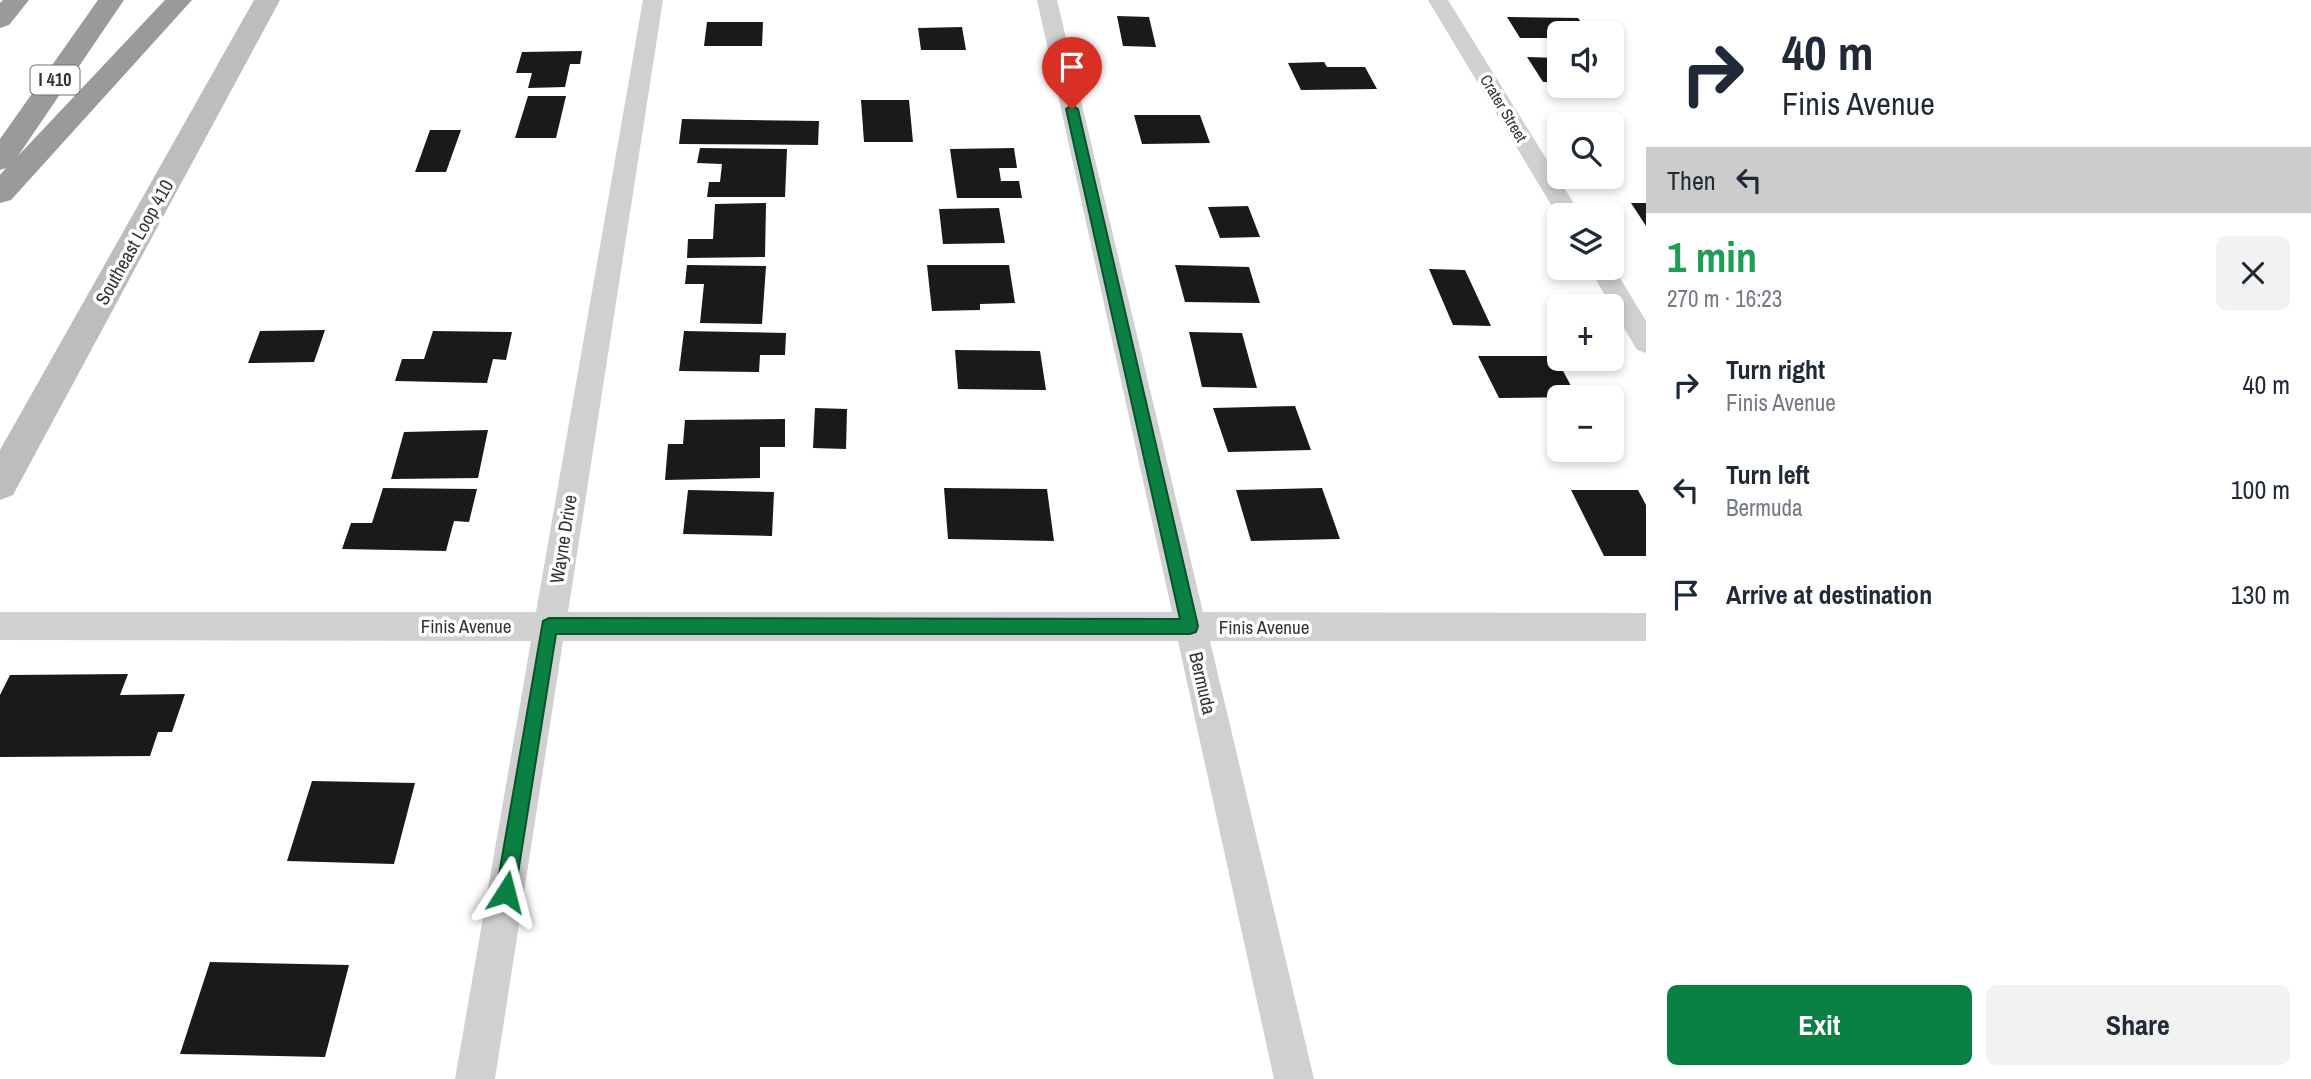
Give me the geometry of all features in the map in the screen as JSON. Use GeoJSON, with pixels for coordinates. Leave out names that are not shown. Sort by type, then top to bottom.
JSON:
{"type":"FeatureCollection","features":[{"type":"Feature","properties":{"kind":"highway"},"geometry":{"type":"LineString","coordinates":[[0,20],[16,0]]}},
{"type":"Feature","properties":{"kind":"highway","name":"I 410"},"geometry":{"type":"LineString","coordinates":[[0,160],[111,0]]}},
{"type":"Feature","properties":{"kind":"highway"},"geometry":{"type":"LineString","coordinates":[[0,193],[179,0]]}},
{"type":"Feature","properties":{"kind":"main road","name":"Southeast Loop 410"},"geometry":{"type":"LineString","coordinates":[[0,484],[267,0]]}},
{"type":"Feature","properties":{"kind":"street","name":"Wayne Drive"},"geometry":{"type":"LineString","coordinates":[[475,1079],[653,0]]}},
{"type":"Feature","properties":{"kind":"street","name":"Bermuda"},"geometry":{"type":"LineString","coordinates":[[1047,0],[1294,1079]]}},
{"type":"Feature","properties":{"kind":"street","name":"Crater Street"},"geometry":{"type":"LineString","coordinates":[[1438,0],[1562,203]]}},
{"type":"Feature","properties":{"kind":"street"},"geometry":{"type":"LineString","coordinates":[[1608,280],[1646,343]]}},
{"type":"Feature","properties":{"kind":"street","name":"Finis Avenue"},"geometry":{"type":"LineString","coordinates":[[0,626],[1646,626]]}},
{"type":"Feature","properties":{"kind":"building"},"geometry":{"type":"Polygon","coordinates":[[[1117,16],[1149,17],[1156,47],[1123,46],[1117,16]]]}},
{"type":"Feature","properties":{"kind":"building"},"geometry":{"type":"Polygon","coordinates":[[[1507,17],[1578,18],[1580,21],[1547,21],[1547,38],[1520,38],[1507,17]]]}},
{"type":"Feature","properties":{"kind":"building"},"geometry":{"type":"Polygon","coordinates":[[[707,22],[763,22],[762,46],[704,46],[707,22]]]}},
{"type":"Feature","properties":{"kind":"building"},"geometry":{"type":"Polygon","coordinates":[[[962,27],[966,50],[921,50],[918,28],[962,27]]]}},
{"type":"Feature","properties":{"kind":"building"},"geometry":{"type":"Polygon","coordinates":[[[582,51],[580,64],[570,64],[565,87],[528,88],[532,73],[516,73],[522,52],[582,51]]]}},
{"type":"Feature","properties":{"kind":"building"},"geometry":{"type":"Polygon","coordinates":[[[1527,57],[1547,58],[1547,82],[1543,82],[1527,57]]]}},
{"type":"Feature","properties":{"kind":"building"},"geometry":{"type":"Polygon","coordinates":[[[1324,62],[1327,67],[1365,67],[1377,89],[1301,90],[1288,63],[1324,62]]]}},
{"type":"Feature","properties":{"kind":"building"},"geometry":{"type":"Polygon","coordinates":[[[528,96],[566,96],[556,138],[515,138],[528,96]]]}},
{"type":"Feature","properties":{"kind":"building"},"geometry":{"type":"Polygon","coordinates":[[[861,100],[909,100],[913,142],[864,142],[861,100]]]}},
{"type":"Feature","properties":{"kind":"building"},"geometry":{"type":"Polygon","coordinates":[[[1134,115],[1200,115],[1210,143],[1142,144],[1134,115]]]}},
{"type":"Feature","properties":{"kind":"building"},"geometry":{"type":"Polygon","coordinates":[[[682,119],[819,121],[818,145],[679,144],[682,119]]]}},
{"type":"Feature","properties":{"kind":"building"},"geometry":{"type":"Polygon","coordinates":[[[430,130],[461,130],[446,172],[415,172],[430,130]]]}},
{"type":"Feature","properties":{"kind":"building"},"geometry":{"type":"Polygon","coordinates":[[[700,148],[787,149],[785,197],[707,197],[709,182],[720,182],[722,164],[697,163],[700,148]]]}},
{"type":"Feature","properties":{"kind":"building"},"geometry":{"type":"Polygon","coordinates":[[[1014,148],[1017,168],[999,168],[1001,181],[1019,181],[1022,198],[957,198],[950,149],[1014,148]]]}},
{"type":"Feature","properties":{"kind":"building"},"geometry":{"type":"Polygon","coordinates":[[[766,203],[765,257],[687,258],[688,239],[713,239],[715,204],[766,203]]]}},
{"type":"Feature","properties":{"kind":"building"},"geometry":{"type":"Polygon","coordinates":[[[1631,203],[1646,203],[1646,226],[1631,203]]]}},
{"type":"Feature","properties":{"kind":"building"},"geometry":{"type":"Polygon","coordinates":[[[1248,206],[1260,237],[1220,238],[1208,207],[1248,206]]]}},
{"type":"Feature","properties":{"kind":"building"},"geometry":{"type":"Polygon","coordinates":[[[999,208],[1005,243],[943,244],[939,209],[999,208]]]}},
{"type":"Feature","properties":{"kind":"building"},"geometry":{"type":"Polygon","coordinates":[[[687,265],[766,266],[762,324],[700,323],[704,284],[685,284],[687,265]]]}},
{"type":"Feature","properties":{"kind":"building"},"geometry":{"type":"Polygon","coordinates":[[[927,265],[1009,265],[1015,303],[980,304],[980,310],[932,311],[927,265]]]}},
{"type":"Feature","properties":{"kind":"building"},"geometry":{"type":"Polygon","coordinates":[[[1175,265],[1249,267],[1260,303],[1185,302],[1175,265]]]}},
{"type":"Feature","properties":{"kind":"building"},"geometry":{"type":"Polygon","coordinates":[[[1429,269],[1465,270],[1491,326],[1453,325],[1429,269]]]}},
{"type":"Feature","properties":{"kind":"building"},"geometry":{"type":"Polygon","coordinates":[[[325,330],[314,362],[248,363],[260,331],[325,330]]]}},
{"type":"Feature","properties":{"kind":"building"},"geometry":{"type":"Polygon","coordinates":[[[433,331],[512,332],[506,360],[493,359],[487,383],[395,381],[402,359],[424,359],[433,331]]]}},
{"type":"Feature","properties":{"kind":"building"},"geometry":{"type":"Polygon","coordinates":[[[684,331],[786,333],[785,355],[760,355],[759,372],[679,371],[684,331]]]}},
{"type":"Feature","properties":{"kind":"building"},"geometry":{"type":"Polygon","coordinates":[[[1189,332],[1242,333],[1257,388],[1202,387],[1189,332]]]}},
{"type":"Feature","properties":{"kind":"building"},"geometry":{"type":"Polygon","coordinates":[[[955,350],[1040,351],[1046,390],[958,389],[955,350]]]}},
{"type":"Feature","properties":{"kind":"building"},"geometry":{"type":"Polygon","coordinates":[[[1478,356],[1547,356],[1547,371],[1563,371],[1571,385],[1547,385],[1547,397],[1499,398],[1478,356]]]}},
{"type":"Feature","properties":{"kind":"building"},"geometry":{"type":"Polygon","coordinates":[[[1295,406],[1311,450],[1228,452],[1213,408],[1295,406]]]}},
{"type":"Feature","properties":{"kind":"building"},"geometry":{"type":"Polygon","coordinates":[[[815,408],[847,409],[846,449],[813,448],[815,408]]]}},
{"type":"Feature","properties":{"kind":"building"},"geometry":{"type":"Polygon","coordinates":[[[785,419],[785,447],[760,447],[760,478],[665,480],[668,444],[683,444],[685,420],[785,419]]]}},
{"type":"Feature","properties":{"kind":"building"},"geometry":{"type":"Polygon","coordinates":[[[488,430],[478,478],[391,479],[404,432],[488,430]]]}},
{"type":"Feature","properties":{"kind":"building"},"geometry":{"type":"Polygon","coordinates":[[[383,488],[477,489],[469,522],[454,521],[446,551],[342,549],[351,523],[372,523],[383,488]]]}},
{"type":"Feature","properties":{"kind":"building"},"geometry":{"type":"Polygon","coordinates":[[[944,488],[1047,489],[1054,541],[948,539],[944,488]]]}},
{"type":"Feature","properties":{"kind":"building"},"geometry":{"type":"Polygon","coordinates":[[[1322,488],[1340,539],[1251,541],[1236,490],[1322,488]]]}},
{"type":"Feature","properties":{"kind":"building"},"geometry":{"type":"Polygon","coordinates":[[[688,490],[774,492],[772,536],[683,534],[688,490]]]}},
{"type":"Feature","properties":{"kind":"building"},"geometry":{"type":"Polygon","coordinates":[[[1571,490],[1638,490],[1646,505],[1646,556],[1604,556],[1571,490]]]}},
{"type":"Feature","properties":{"kind":"building"},"geometry":{"type":"Polygon","coordinates":[[[128,674],[120,695],[185,694],[172,732],[158,732],[150,756],[0,757],[0,695],[10,675],[128,674]]]}},
{"type":"Feature","properties":{"kind":"building"},"geometry":{"type":"Polygon","coordinates":[[[312,781],[415,783],[394,864],[287,861],[312,781]]]}},
{"type":"Feature","properties":{"kind":"building"},"geometry":{"type":"Polygon","coordinates":[[[210,962],[349,965],[325,1057],[180,1054],[210,962]]]}},
{"type":"Feature","properties":{"kind":"route"},"geometry":{"type":"LineString","coordinates":[[506,892],[549,626],[1190,626],[1072,109]]}}]}
